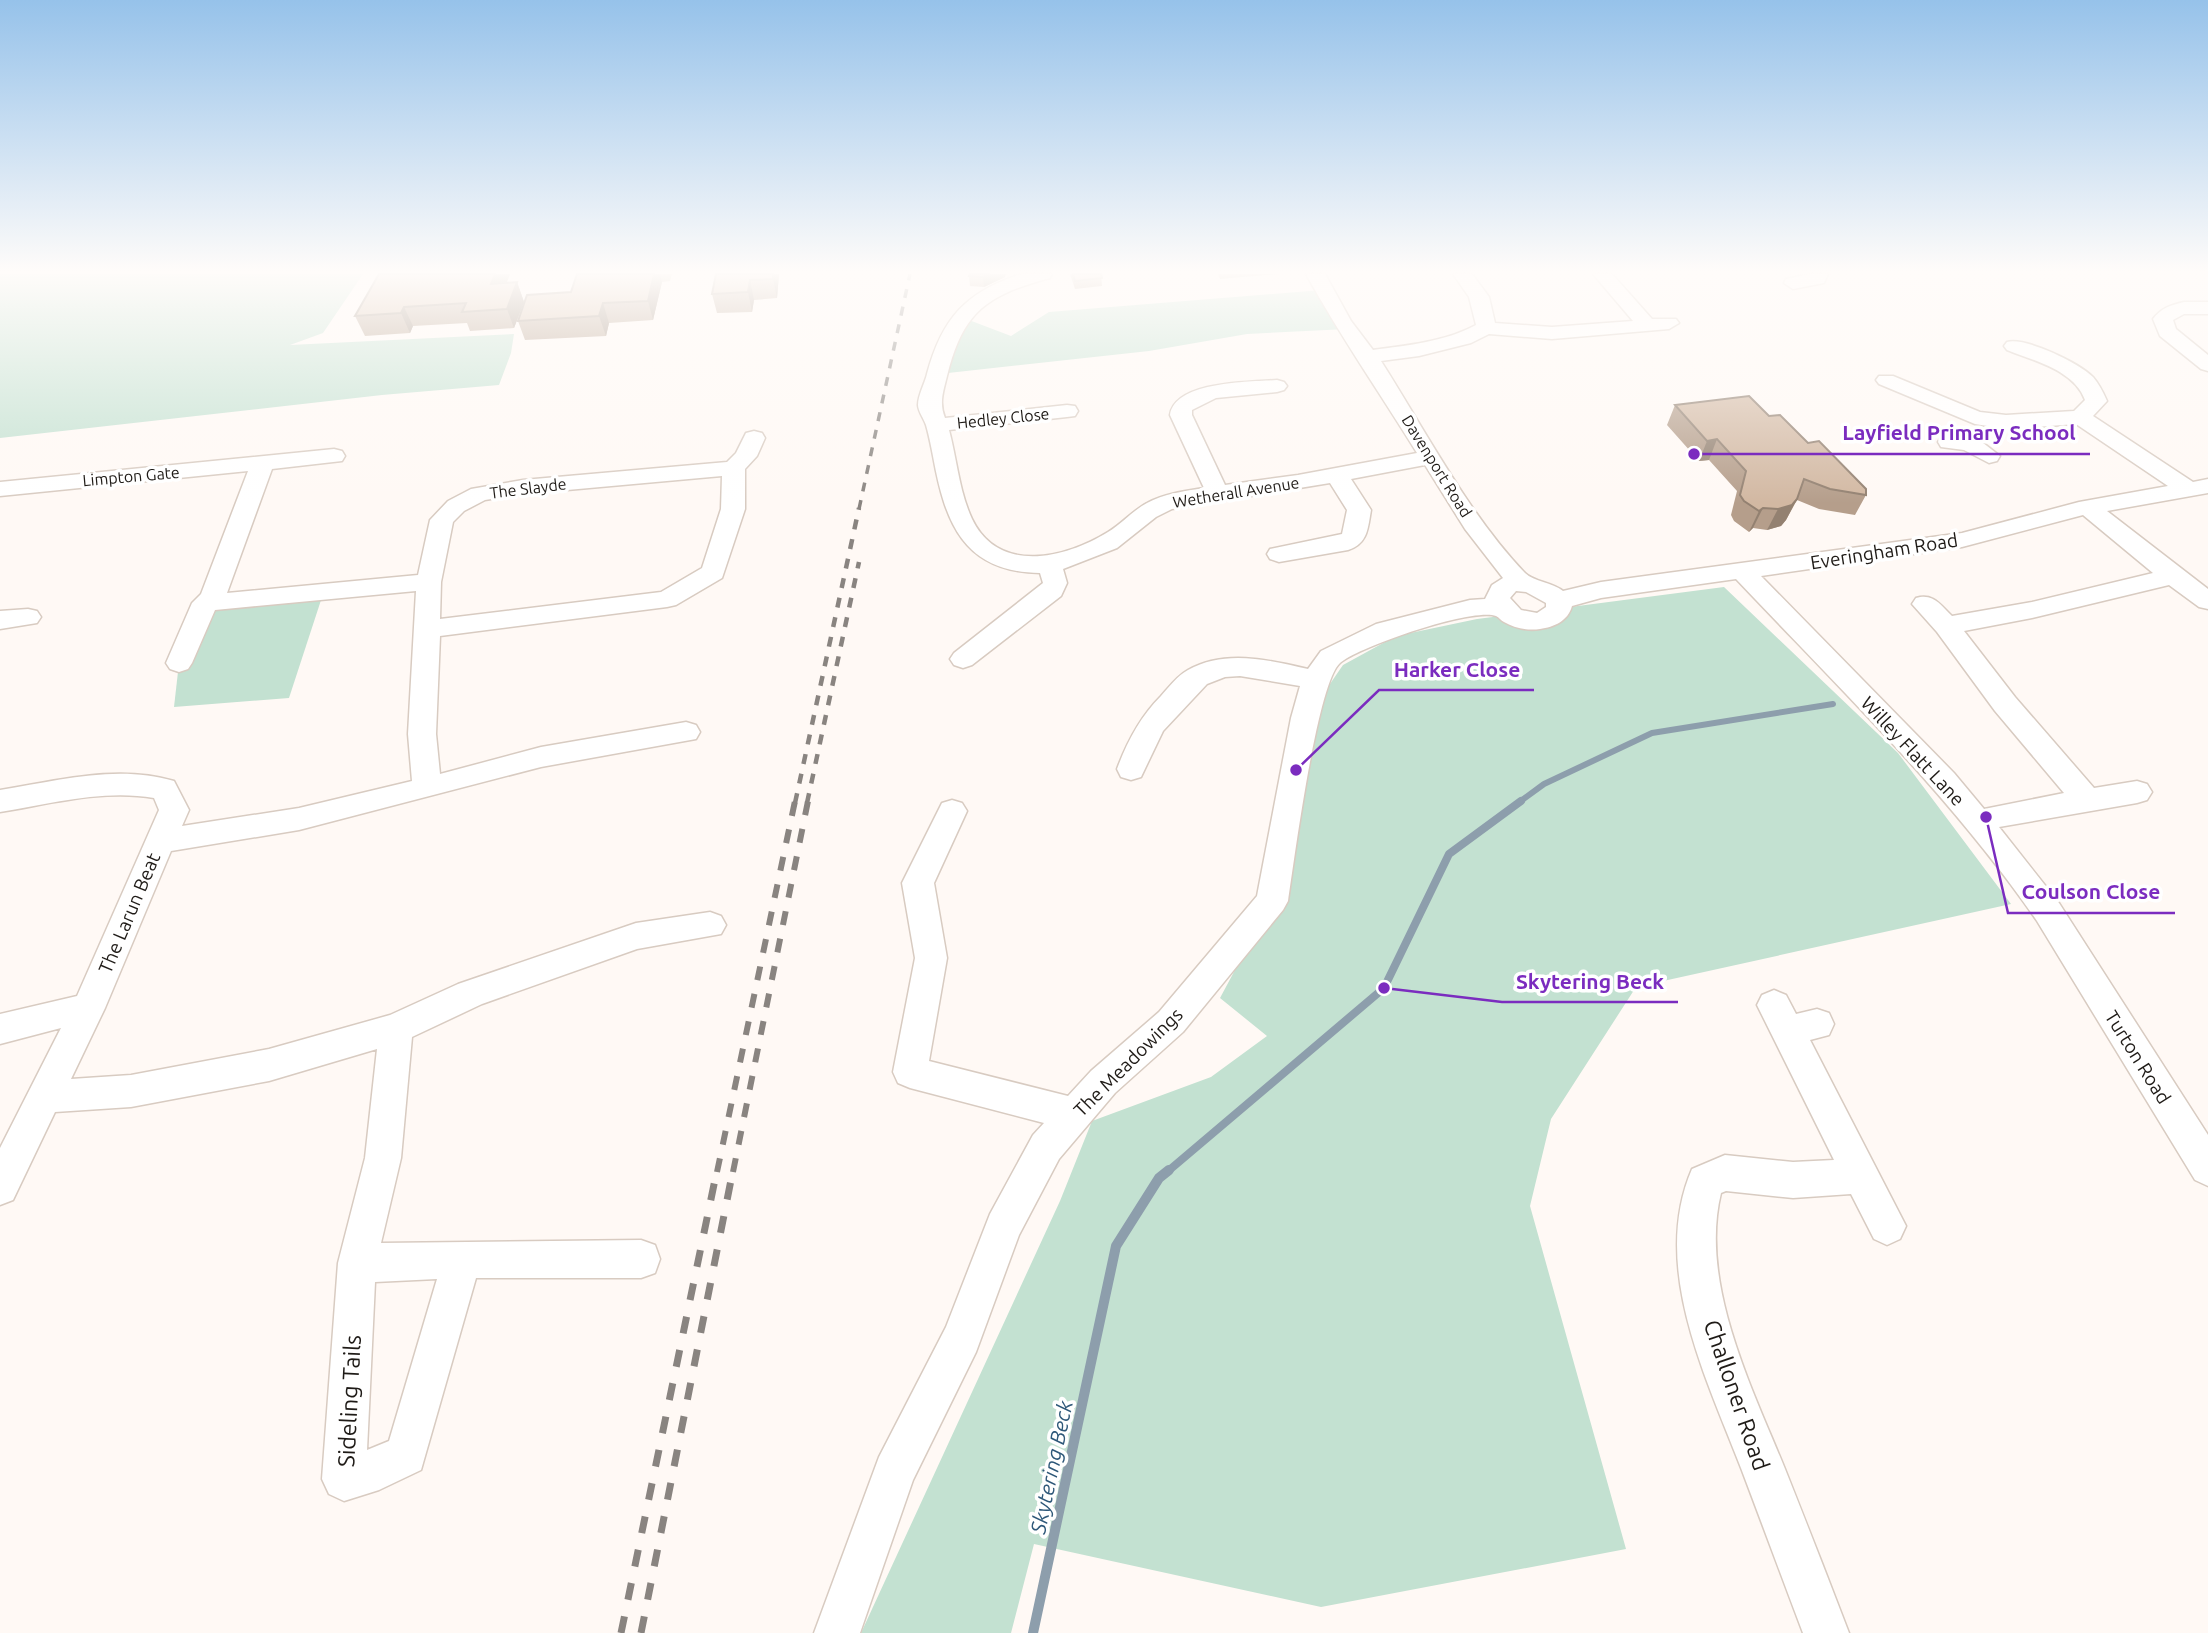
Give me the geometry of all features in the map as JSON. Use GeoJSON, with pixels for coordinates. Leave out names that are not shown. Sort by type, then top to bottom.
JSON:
{"type":"FeatureCollection","features":[{"type":"Feature","properties":{"kind":"street","name":"Wetherall Avenue"},"geometry":{"type":"LineString","coordinates":[[947,350],[929,405],[939,425],[942,456],[955,503],[969,535],[987,552],[1007,560],[1050,565],[1089,552],[1124,533],[1161,505],[1431,457]]}},
{"type":"Feature","properties":{"kind":"street","name":"Davenport Road"},"geometry":{"type":"LineString","coordinates":[[1364,350],[1473,524],[1511,595]]}},
{"type":"Feature","properties":{"kind":"street"},"geometry":{"type":"LineString","coordinates":[[1368,356],[1417,350]]}},
{"type":"Feature","properties":{"kind":"street"},"geometry":{"type":"LineString","coordinates":[[2030,350],[2040,353],[2077,374],[2094,388],[2096,401],[2080,417]]}},
{"type":"Feature","properties":{"kind":"street"},"geometry":{"type":"LineString","coordinates":[[2190,350],[2208,365]]}},
{"type":"Feature","properties":{"kind":"street"},"geometry":{"type":"LineString","coordinates":[[1218,494],[1181,415],[1182,407],[1189,400],[1206,396],[1282,395],[1266,366]]}},
{"type":"Feature","properties":{"kind":"street"},"geometry":{"type":"LineString","coordinates":[[1900,382],[1975,418],[2006,422],[2080,417],[2198,488]]}},
{"type":"Feature","properties":{"kind":"street","name":"Hedley Close"},"geometry":{"type":"LineString","coordinates":[[939,425],[1068,411]]}},
{"type":"Feature","properties":{"kind":"street"},"geometry":{"type":"LineString","coordinates":[[1984,419],[1959,443],[1989,456]]}},
{"type":"Feature","properties":{"kind":"street"},"geometry":{"type":"LineString","coordinates":[[429,629],[667,599],[693,586],[713,572],[733,509],[734,468],[746,456],[754,438]]}},
{"type":"Feature","properties":{"kind":"street","name":"Limpton Gate"},"geometry":{"type":"LineString","coordinates":[[0,489],[334,456]]}},
{"type":"Feature","properties":{"kind":"street"},"geometry":{"type":"LineString","coordinates":[[179,663],[205,603],[212,599],[262,464]]}},
{"type":"Feature","properties":{"kind":"street","name":"The Slayde"},"geometry":{"type":"LineString","coordinates":[[427,788],[422,734],[429,629],[429,582],[442,520],[456,506],[479,494],[523,487],[734,468]]}},
{"type":"Feature","properties":{"kind":"street"},"geometry":{"type":"LineString","coordinates":[[1279,554],[1348,542],[1354,536],[1359,510],[1337,475]]}},
{"type":"Feature","properties":{"kind":"street","name":"Everingham Road"},"geometry":{"type":"LineString","coordinates":[[1557,601],[1601,590],[1962,540],[2089,508],[2198,488]]}},
{"type":"Feature","properties":{"kind":"street"},"geometry":{"type":"LineString","coordinates":[[2089,508],[2208,601]]}},
{"type":"Feature","properties":{"kind":"street"},"geometry":{"type":"LineString","coordinates":[[966,648],[1052,590],[1055,583],[1050,565]]}},
{"type":"Feature","properties":{"kind":"street","name":"Willey Flatt Lane"},"geometry":{"type":"LineString","coordinates":[[1742,571],[1944,781],[2022,875],[2069,945]]}},
{"type":"Feature","properties":{"kind":"street"},"geometry":{"type":"LineString","coordinates":[[1946,626],[2032,610],[2174,576]]}},
{"type":"Feature","properties":{"kind":"street"},"geometry":{"type":"LineString","coordinates":[[205,603],[429,582]]}},
{"type":"Feature","properties":{"kind":"street"},"geometry":{"type":"LineString","coordinates":[[1544,588],[1557,601],[1558,608],[1554,615],[1543,621],[1519,619],[1511,595],[1544,588]]}},
{"type":"Feature","properties":{"kind":"street","name":"The Meadowings"},"geometry":{"type":"LineString","coordinates":[[837,1633],[894,1472],[962,1338],[1003,1227],[1046,1147],[1103,1082],[1171,1022],[1272,901],[1305,718],[1315,680],[1330,657],[1385,631],[1511,595]]}},
{"type":"Feature","properties":{"kind":"street"},"geometry":{"type":"LineString","coordinates":[[1924,604],[1946,626],[2005,704],[2087,800]]}},
{"type":"Feature","properties":{"kind":"street"},"geometry":{"type":"LineString","coordinates":[[0,620],[28,617]]}},
{"type":"Feature","properties":{"kind":"street"},"geometry":{"type":"LineString","coordinates":[[1131,769],[1138,748],[1154,718],[1198,677],[1220,669],[1267,669],[1315,680]]}},
{"type":"Feature","properties":{"kind":"street"},"geometry":{"type":"LineString","coordinates":[[1166,707],[1195,707]]}},
{"type":"Feature","properties":{"kind":"street"},"geometry":{"type":"LineString","coordinates":[[160,841],[299,819],[541,757],[686,732]]}},
{"type":"Feature","properties":{"kind":"street","name":"The Larun Beat"},"geometry":{"type":"LineString","coordinates":[[0,801],[116,784],[148,785],[164,789],[174,810],[88,1008],[0,1187]]}},
{"type":"Feature","properties":{"kind":"street"},"geometry":{"type":"LineString","coordinates":[[1995,816],[2137,792]]}},
{"type":"Feature","properties":{"kind":"street"},"geometry":{"type":"LineString","coordinates":[[952,811],[918,883],[931,958],[910,1072],[1075,1114]]}},
{"type":"Feature","properties":{"kind":"street"},"geometry":{"type":"LineString","coordinates":[[42,1097],[131,1091],[269,1065],[396,1028],[470,994],[624,940],[672,942],[710,925]]}},
{"type":"Feature","properties":{"kind":"street","name":"Turton Road"},"geometry":{"type":"LineString","coordinates":[[2069,945],[2203,1152]]}},
{"type":"Feature","properties":{"kind":"street"},"geometry":{"type":"LineString","coordinates":[[0,1029],[28,1020],[88,1008]]}},
{"type":"Feature","properties":{"kind":"street"},"geometry":{"type":"LineString","coordinates":[[1792,1020],[1887,1226]]}},
{"type":"Feature","properties":{"kind":"street","name":"Sideling Tails"},"geometry":{"type":"LineString","coordinates":[[396,1028],[383,1158],[357,1263],[344,1479],[379,1468],[405,1455],[462,1259]]}},
{"type":"Feature","properties":{"kind":"street","name":"Challoner Road"},"geometry":{"type":"LineString","coordinates":[[1826,1633],[1712,1333],[1697,1256],[1697,1201],[1705,1182],[1725,1174],[1793,1180],[1862,1176]]}},
{"type":"Feature","properties":{"kind":"street"},"geometry":{"type":"LineString","coordinates":[[357,1263],[462,1259],[641,1259]]}},
{"type":"Feature","properties":{"kind":"green space"},"geometry":{"type":"Polygon","coordinates":[[[0,350],[511,350],[499,385],[382,395],[0,438],[0,350]]]}},
{"type":"Feature","properties":{"kind":"green space"},"geometry":{"type":"Polygon","coordinates":[[[948,350],[1154,350],[1149,351],[939,374],[948,350]]]}},
{"type":"Feature","properties":{"kind":"green space"},"geometry":{"type":"Polygon","coordinates":[[[1724,587],[1898,753],[2011,904],[1636,987],[1551,1119],[1530,1206],[1626,1549],[1321,1607],[1034,1544],[1011,1633],[861,1633],[1060,1201],[1092,1121],[1211,1077],[1267,1036],[1220,998],[1265,914],[1321,697],[1343,665],[1396,636],[1477,619],[1724,587]]]}},
{"type":"Feature","properties":{"kind":"green space"},"geometry":{"type":"Polygon","coordinates":[[[323,594],[289,698],[174,707],[179,663],[205,603],[323,594]]]}},
{"type":"Feature","properties":{"kind":"building"},"geometry":{"type":"Polygon","coordinates":[[[1749,396],[1769,416],[1780,415],[1808,443],[1819,441],[1866,489],[1866,495],[1830,489],[1804,479],[1792,505],[1778,509],[1763,508],[1759,511],[1744,501],[1740,495],[1746,471],[1717,439],[1707,441],[1675,405],[1749,396]]]}},
{"type":"Feature","properties":{"kind":"waterway","name":"Skytering Beck"},"geometry":{"type":"LineString","coordinates":[[1518,803],[1544,784],[1652,733],[1833,704]]}},
{"type":"Feature","properties":{"kind":"waterway","name":"Skytering Beck"},"geometry":{"type":"LineString","coordinates":[[1167,1172],[1384,988],[1449,854],[1521,801]]}},
{"type":"Feature","properties":{"kind":"waterway","name":"Skytering Beck"},"geometry":{"type":"LineString","coordinates":[[1033,1633],[1116,1246],[1159,1178],[1169,1170]]}},
{"type":"Feature","properties":{"kind":"railway"},"geometry":{"type":"LineString","coordinates":[[859,509],[893,350]]}},
{"type":"Feature","properties":{"kind":"railway"},"geometry":{"type":"LineString","coordinates":[[795,803],[859,508]]}},
{"type":"Feature","properties":{"kind":"railway"},"geometry":{"type":"LineString","coordinates":[[807,803],[859,562]]}},
{"type":"Feature","properties":{"kind":"railway"},"geometry":{"type":"LineString","coordinates":[[717,1172],[795,801]]}},
{"type":"Feature","properties":{"kind":"railway"},"geometry":{"type":"LineString","coordinates":[[733,1172],[808,801]]}},
{"type":"Feature","properties":{"kind":"railway"},"geometry":{"type":"LineString","coordinates":[[621,1633],[717,1170]]}},
{"type":"Feature","properties":{"kind":"railway"},"geometry":{"type":"LineString","coordinates":[[641,1633],[733,1170]]}},
{"type":"Feature","properties":{"kind":"place","name":"Layfield Primary School"},"geometry":{"type":"Point","coordinates":[1694,454]}},
{"type":"Feature","properties":{"kind":"place","name":"Harker Close"},"geometry":{"type":"Point","coordinates":[1296,770]}},
{"type":"Feature","properties":{"kind":"place","name":"Coulson Close"},"geometry":{"type":"Point","coordinates":[1986,817]}},
{"type":"Feature","properties":{"kind":"place","name":"Skytering Beck"},"geometry":{"type":"Point","coordinates":[1384,988]}}]}
